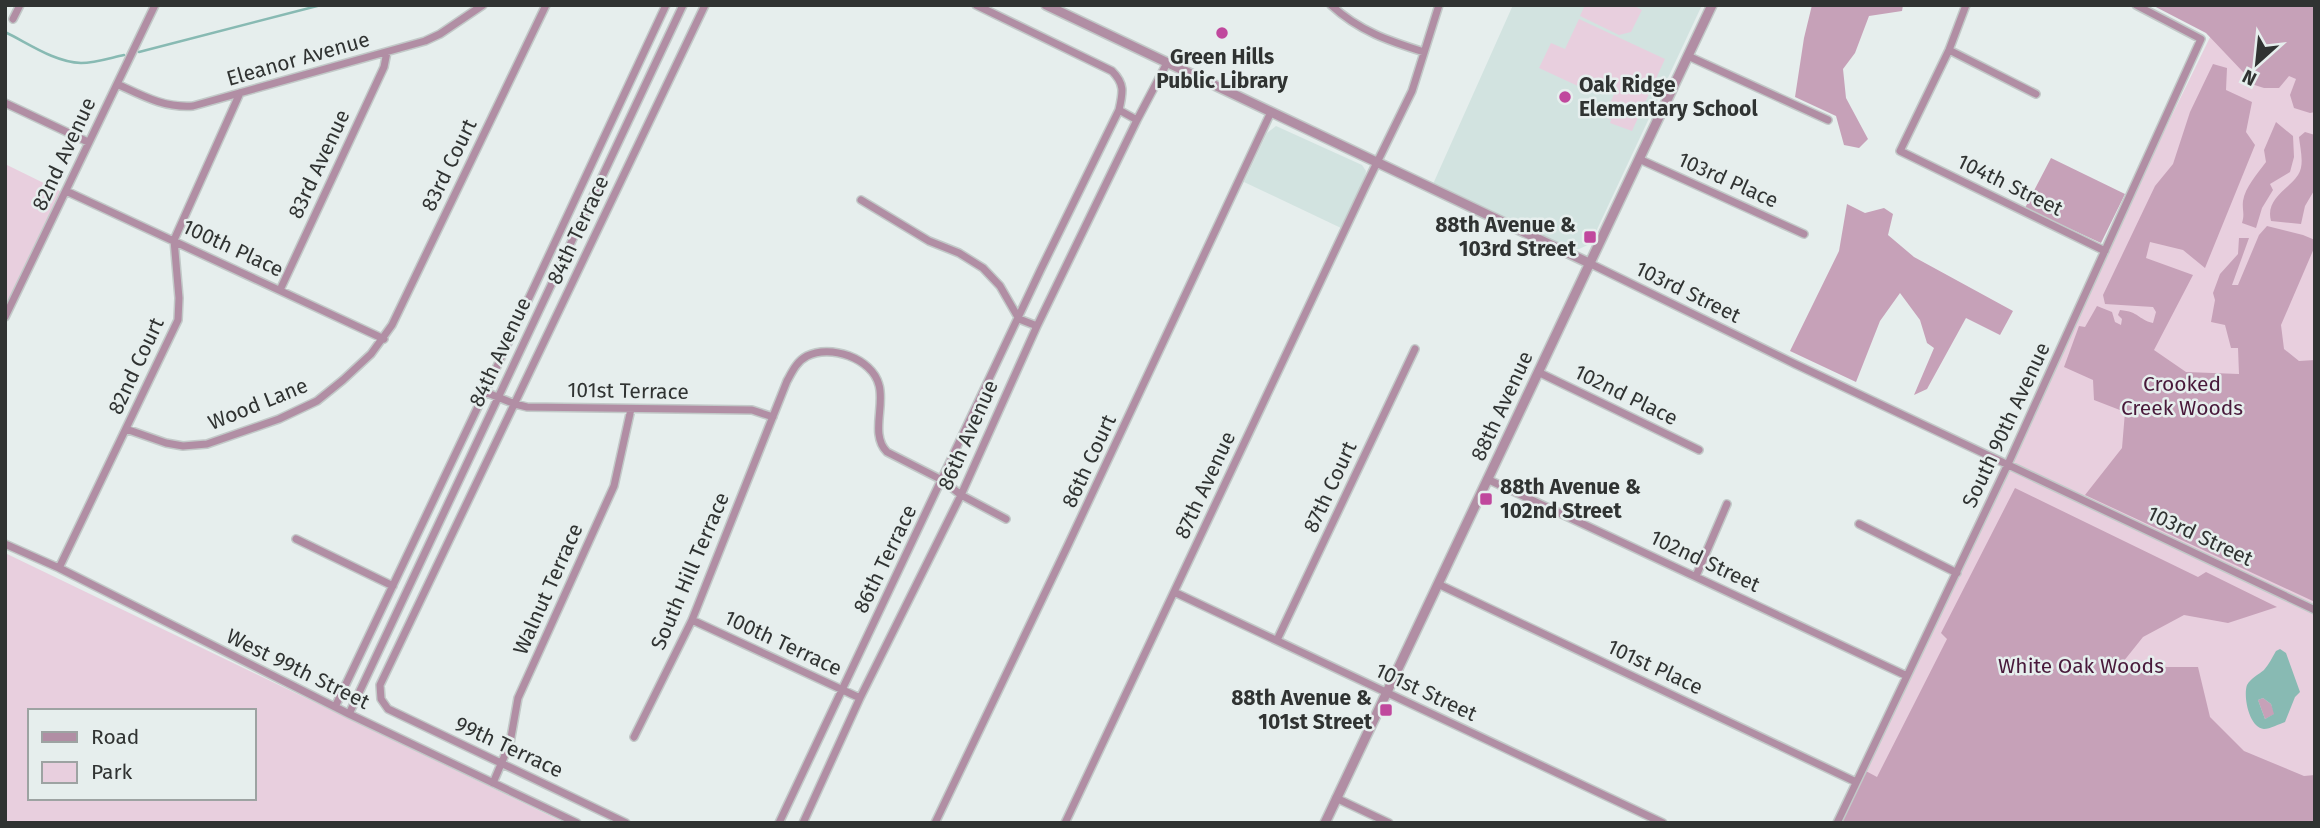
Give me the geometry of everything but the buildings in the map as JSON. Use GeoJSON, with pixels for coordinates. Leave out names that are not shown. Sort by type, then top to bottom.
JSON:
{"type":"FeatureCollection","features":[{"type":"Feature","properties":{"kind":"street"},"geometry":{"type":"LineString","coordinates":[[13,19],[20,5]]}},
{"type":"Feature","properties":{"kind":"street","name":"82nd Avenue"},"geometry":{"type":"LineString","coordinates":[[5,317],[155,5]]}},
{"type":"Feature","properties":{"kind":"street","name":"Eleanor Avenue"},"geometry":{"type":"LineString","coordinates":[[117,84],[157,103],[176,107],[193,106],[387,52],[440,34],[483,5]]}},
{"type":"Feature","properties":{"kind":"street","name":"83rd Court"},"geometry":{"type":"LineString","coordinates":[[384,339],[546,5]]}},
{"type":"Feature","properties":{"kind":"street","name":"84th Avenue"},"geometry":{"type":"LineString","coordinates":[[335,707],[666,5]]}},
{"type":"Feature","properties":{"kind":"street","name":"84th Avenue"},"geometry":{"type":"LineString","coordinates":[[349,714],[683,5]]}},
{"type":"Feature","properties":{"kind":"street","name":"84th Terrace"},"geometry":{"type":"LineString","coordinates":[[381,699],[380,685],[705,5]]}},
{"type":"Feature","properties":{"kind":"street","name":"86th Terrace"},"geometry":{"type":"LineString","coordinates":[[779,823],[1119,110],[1124,92],[1121,81],[1112,71],[976,5]]}},
{"type":"Feature","properties":{"kind":"street","name":"103rd Street"},"geometry":{"type":"LineString","coordinates":[[1046,5],[2315,610]]}},
{"type":"Feature","properties":{"kind":"street"},"geometry":{"type":"LineString","coordinates":[[1331,5],[1351,22],[1373,35],[1424,52]]}},
{"type":"Feature","properties":{"kind":"street","name":"87th Avenue"},"geometry":{"type":"LineString","coordinates":[[1065,823],[1412,91],[1439,5]]}},
{"type":"Feature","properties":{"kind":"street","name":"88th Avenue"},"geometry":{"type":"LineString","coordinates":[[1325,823],[1712,5]]}},
{"type":"Feature","properties":{"kind":"street"},"geometry":{"type":"LineString","coordinates":[[1966,5],[1949,50],[2036,94]]}},
{"type":"Feature","properties":{"kind":"street","name":"South 90th Avenue"},"geometry":{"type":"LineString","coordinates":[[1837,823],[2008,464],[2201,39],[2136,5]]}},
{"type":"Feature","properties":{"kind":"street","name":"104th Street"},"geometry":{"type":"LineString","coordinates":[[1949,50],[1900,151],[2105,251]]}},
{"type":"Feature","properties":{"kind":"street","name":"83rd Avenue"},"geometry":{"type":"LineString","coordinates":[[280,290],[384,67],[387,52]]}},
{"type":"Feature","properties":{"kind":"street"},"geometry":{"type":"LineString","coordinates":[[1688,56],[1829,120]]}},
{"type":"Feature","properties":{"kind":"street","name":"86th Avenue"},"geometry":{"type":"LineString","coordinates":[[803,823],[860,698],[961,495],[1037,326],[1167,63]]}},
{"type":"Feature","properties":{"kind":"street","name":"82nd Court"},"geometry":{"type":"LineString","coordinates":[[59,568],[178,320],[174,240],[240,93]]}},
{"type":"Feature","properties":{"kind":"street"},"geometry":{"type":"LineString","coordinates":[[5,103],[88,142]]}},
{"type":"Feature","properties":{"kind":"street"},"geometry":{"type":"LineString","coordinates":[[1119,110],[1137,120]]}},
{"type":"Feature","properties":{"kind":"street","name":"86th Court"},"geometry":{"type":"LineString","coordinates":[[935,823],[1069,545],[1271,112]]}},
{"type":"Feature","properties":{"kind":"street","name":"103rd Place"},"geometry":{"type":"LineString","coordinates":[[1639,159],[1804,234]]}},
{"type":"Feature","properties":{"kind":"street","name":"100th Place"},"geometry":{"type":"LineString","coordinates":[[66,191],[384,339]]}},
{"type":"Feature","properties":{"kind":"street"},"geometry":{"type":"LineString","coordinates":[[861,200],[929,241],[959,253],[983,268],[1000,286],[1019,319],[1037,326]]}},
{"type":"Feature","properties":{"kind":"street","name":"Wood Lane"},"geometry":{"type":"LineString","coordinates":[[126,429],[183,446],[207,444],[279,419],[317,401],[343,380],[384,339]]}},
{"type":"Feature","properties":{"kind":"street","name":"87th Court"},"geometry":{"type":"LineString","coordinates":[[1278,640],[1415,349]]}},
{"type":"Feature","properties":{"kind":"street","name":"South Hill Terrace"},"geometry":{"type":"LineString","coordinates":[[634,737],[692,620],[787,381],[799,362],[808,355],[822,352],[848,355],[875,374],[881,394],[881,447],[942,480]]}},
{"type":"Feature","properties":{"kind":"street","name":"102nd Place"},"geometry":{"type":"LineString","coordinates":[[1538,372],[1699,450]]}},
{"type":"Feature","properties":{"kind":"street","name":"101st Terrace"},"geometry":{"type":"LineString","coordinates":[[485,392],[527,407],[752,410],[773,416]]}},
{"type":"Feature","properties":{"kind":"street","name":"Walnut Terrace"},"geometry":{"type":"LineString","coordinates":[[493,783],[510,743],[518,698],[614,486],[631,409]]}},
{"type":"Feature","properties":{"kind":"street","name":"102nd Street"},"geometry":{"type":"LineString","coordinates":[[1487,479],[1907,676]]}},
{"type":"Feature","properties":{"kind":"street"},"geometry":{"type":"LineString","coordinates":[[942,480],[961,495],[1006,519]]}},
{"type":"Feature","properties":{"kind":"street"},"geometry":{"type":"LineString","coordinates":[[1696,576],[1727,504]]}},
{"type":"Feature","properties":{"kind":"street"},"geometry":{"type":"LineString","coordinates":[[1859,524],[1957,572]]}},
{"type":"Feature","properties":{"kind":"street"},"geometry":{"type":"LineString","coordinates":[[296,539],[393,586]]}},
{"type":"Feature","properties":{"kind":"street","name":"West 99th Street"},"geometry":{"type":"LineString","coordinates":[[5,544],[59,568],[349,714],[577,823]]}},
{"type":"Feature","properties":{"kind":"street","name":"101st Place"},"geometry":{"type":"LineString","coordinates":[[1438,584],[1856,782]]}},
{"type":"Feature","properties":{"kind":"street","name":"101st Street"},"geometry":{"type":"LineString","coordinates":[[1174,592],[1663,823]]}},
{"type":"Feature","properties":{"kind":"street","name":"100th Terrace"},"geometry":{"type":"LineString","coordinates":[[692,620],[860,698]]}},
{"type":"Feature","properties":{"kind":"street"},"geometry":{"type":"LineString","coordinates":[[381,645],[396,652]]}},
{"type":"Feature","properties":{"kind":"street","name":"99th Terrace"},"geometry":{"type":"LineString","coordinates":[[381,699],[388,709],[626,823]]}},
{"type":"Feature","properties":{"kind":"street"},"geometry":{"type":"LineString","coordinates":[[1336,798],[1389,823]]}},
{"type":"Feature","properties":{"kind":"shaded area","name":"Oak Ridge Elementary School"},"geometry":{"type":"Polygon","coordinates":[[[1513,5],[1702,5],[1590,244],[1579,249],[1550,240],[1433,184],[1513,5]]]}},
{"type":"Feature","properties":{"kind":"shaded area"},"geometry":{"type":"Polygon","coordinates":[[[1276,126],[1362,165],[1366,171],[1341,228],[1244,182],[1267,133],[1276,126]]]}},
{"type":"Feature","properties":{"kind":"green space"},"geometry":{"type":"Polygon","coordinates":[[[1581,5],[1633,5],[1642,10],[1631,32],[1619,35],[1580,16],[1584,7],[1581,5]]]}},
{"type":"Feature","properties":{"kind":"green space"},"geometry":{"type":"Polygon","coordinates":[[[1812,5],[1903,5],[1902,11],[1869,16],[1855,53],[1843,69],[1846,98],[1868,139],[1859,148],[1844,145],[1836,116],[1795,97],[1812,5]]]}},
{"type":"Feature","properties":{"kind":"green space"},"geometry":{"type":"Polygon","coordinates":[[[2152,5],[2315,5],[2315,112],[2294,108],[2290,95],[2296,79],[2289,76],[2279,88],[2264,88],[2242,81],[2244,73],[2206,33],[2152,5]]]}},
{"type":"Feature","properties":{"kind":"green space"},"geometry":{"type":"Polygon","coordinates":[[[2315,5],[2315,823],[1834,823],[2004,460],[2215,27],[2315,5]]]}},
{"type":"Feature","properties":{"kind":"green space"},"geometry":{"type":"Polygon","coordinates":[[[1579,19],[1665,59],[1632,131],[1610,123],[1611,120],[1604,117],[1615,92],[1585,78],[1580,87],[1539,68],[1551,43],[1565,49],[1579,19]]]}},
{"type":"Feature","properties":{"kind":"green space","name":"Crooked Creek Woods"},"geometry":{"type":"Polygon","coordinates":[[[2213,64],[2227,68],[2226,90],[2252,102],[2246,132],[2255,145],[2205,268],[2183,250],[2150,242],[2146,258],[2193,275],[2154,350],[2186,372],[2239,374],[2238,348],[2231,348],[2225,325],[2211,322],[2215,300],[2213,293],[2220,274],[2238,254],[2239,238],[2249,238],[2232,285],[2238,285],[2259,235],[2267,226],[2315,240],[2315,246],[2281,325],[2284,349],[2299,361],[2315,360],[2315,602],[2085,495],[2122,448],[2125,412],[2094,400],[2093,380],[2064,367],[2079,326],[2085,327],[2097,306],[2112,312],[2115,322],[2121,325],[2122,319],[2118,315],[2120,310],[2131,312],[2153,323],[2156,312],[2153,307],[2105,304],[2103,295],[2155,186],[2173,164],[2190,112],[2213,64]]]}},
{"type":"Feature","properties":{"kind":"green space"},"geometry":{"type":"Polygon","coordinates":[[[2276,122],[2293,136],[2294,157],[2290,172],[2270,184],[2273,190],[2262,208],[2256,228],[2242,223],[2243,201],[2249,185],[2266,162],[2264,150],[2276,122]]]}},
{"type":"Feature","properties":{"kind":"green space"},"geometry":{"type":"Polygon","coordinates":[[[2305,132],[2315,135],[2315,189],[2305,206],[2301,224],[2271,221],[2270,213],[2274,201],[2300,171],[2302,156],[2299,137],[2305,132]]]}},
{"type":"Feature","properties":{"kind":"green space"},"geometry":{"type":"Polygon","coordinates":[[[2051,158],[2125,194],[2101,243],[2025,208],[2051,158]]]}},
{"type":"Feature","properties":{"kind":"green space"},"geometry":{"type":"Polygon","coordinates":[[[5,164],[62,192],[5,310],[5,164]]]}},
{"type":"Feature","properties":{"kind":"green space"},"geometry":{"type":"Polygon","coordinates":[[[1847,204],[1865,213],[1884,208],[1893,214],[1888,235],[1914,257],[2013,311],[2000,335],[1966,318],[1927,389],[1914,395],[1934,348],[1927,343],[1920,320],[1900,293],[1880,321],[1856,382],[1790,351],[1839,251],[1847,204]]]}},
{"type":"Feature","properties":{"kind":"green space","name":"White Oak Woods"},"geometry":{"type":"Polygon","coordinates":[[[2015,488],[2198,577],[2206,572],[2277,607],[2228,623],[2184,615],[2143,637],[2123,662],[2164,667],[2198,667],[2210,717],[2244,751],[2304,776],[2315,775],[2315,823],[1842,823],[1864,770],[1877,777],[1947,639],[1941,633],[2015,488]]]}},
{"type":"Feature","properties":{"kind":"green space"},"geometry":{"type":"Polygon","coordinates":[[[5,553],[565,823],[5,823],[5,553]]]}},
{"type":"Feature","properties":{"kind":"green space"},"geometry":{"type":"Polygon","coordinates":[[[2263,698],[2271,704],[2275,714],[2265,719],[2258,700],[2263,698]]]}},
{"type":"Feature","properties":{"kind":"water"},"geometry":{"type":"Polygon","coordinates":[[[2280,649],[2286,653],[2300,692],[2295,697],[2285,722],[2264,729],[2251,718],[2246,690],[2247,685],[2264,670],[2280,649]],[[2263,698],[2258,700],[2265,719],[2274,714],[2271,704],[2263,698]]]}},
{"type":"Feature","properties":{"kind":"waterway"},"geometry":{"type":"LineString","coordinates":[[139,52],[321,5]]}},
{"type":"Feature","properties":{"kind":"waterway"},"geometry":{"type":"LineString","coordinates":[[5,32],[51,56],[71,62],[92,62],[124,55]]}},
{"type":"Feature","properties":{"kind":"place","name":"Green Hills Public Library"},"geometry":{"type":"Point","coordinates":[1222,33]}},
{"type":"Feature","properties":{"kind":"place","name":"Oak Ridge Elementary School"},"geometry":{"type":"Point","coordinates":[1565,97]}},
{"type":"Feature","properties":{"kind":"place","name":"88th Avenue & 103rd Street"},"geometry":{"type":"Point","coordinates":[1590,237]}},
{"type":"Feature","properties":{"kind":"place","name":"88th Avenue & 102nd Street"},"geometry":{"type":"Point","coordinates":[1486,499]}},
{"type":"Feature","properties":{"kind":"place","name":"88th Avenue & 101st Street"},"geometry":{"type":"Point","coordinates":[1386,710]}}]}
